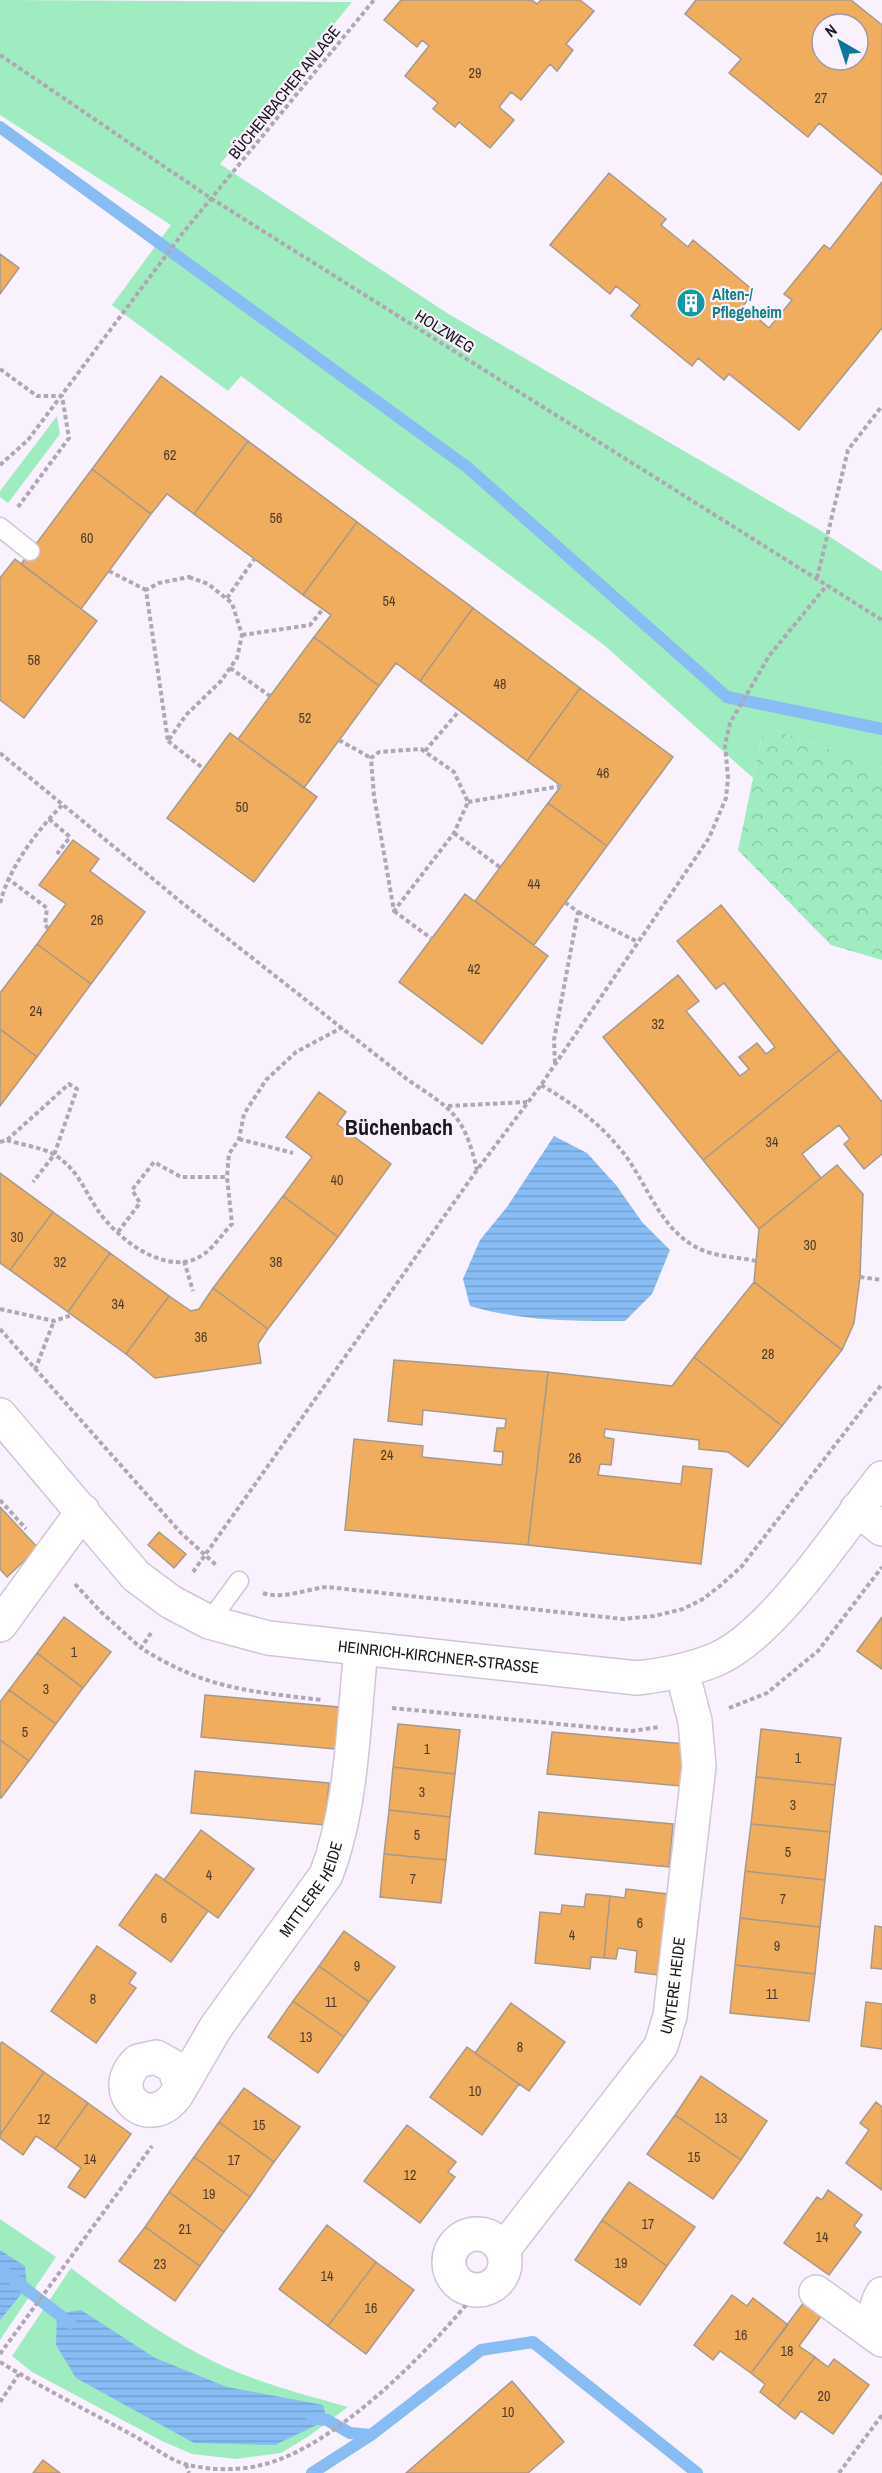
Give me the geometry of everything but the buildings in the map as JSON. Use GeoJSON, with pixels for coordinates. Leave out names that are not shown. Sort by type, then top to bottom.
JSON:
{"type":"FeatureCollection","features":[{"type":"Feature","properties":{"kind":"street","name":"HEINRICH-KIRCHNER-STRASSE"},"geometry":{"type":"LineString","coordinates":[[0,1415],[83,1511],[135,1576],[171,1602],[209,1622],[268,1638],[637,1678],[681,1671],[717,1659],[757,1631],[779,1608],[882,1478]]}},
{"type":"Feature","properties":{"kind":"street"},"geometry":{"type":"LineString","coordinates":[[857,1509],[882,1529]]}},
{"type":"Feature","properties":{"kind":"street"},"geometry":{"type":"LineString","coordinates":[[0,1625],[83,1511]]}},
{"type":"Feature","properties":{"kind":"street","name":"MITTLERE HEIDE"},"geometry":{"type":"LineString","coordinates":[[177,2094],[216,2027],[326,1875],[337,1847],[348,1786],[361,1649]]}},
{"type":"Feature","properties":{"kind":"street","name":"UNTERE HEIDE"},"geometry":{"type":"LineString","coordinates":[[502,2250],[661,2046],[674,1990],[699,1766],[695,1721],[681,1671]]}},
{"type":"Feature","properties":{"kind":"street"},"geometry":{"type":"LineString","coordinates":[[471,2234],[489,2236],[502,2250],[505,2259],[501,2277],[487,2288],[478,2290],[461,2285],[454,2279],[450,2271],[450,2252],[462,2237],[471,2234]]}},
{"type":"Feature","properties":{"kind":"street"},"geometry":{"type":"LineString","coordinates":[[816,2292],[882,2339]]}},
{"type":"Feature","properties":{"kind":"street"},"geometry":{"type":"LineString","coordinates":[[882,2294],[876,2306],[875,2319],[882,2339]]}},
{"type":"Feature","properties":{"kind":"lane"},"geometry":{"type":"LineString","coordinates":[[1,528],[30,551]]}},
{"type":"Feature","properties":{"kind":"lane"},"geometry":{"type":"LineString","coordinates":[[209,1622],[239,1581]]}},
{"type":"Feature","properties":{"kind":"path","name":"BÜCHENBACHER ANLAGE"},"geometry":{"type":"LineString","coordinates":[[0,465],[28,440],[182,234],[374,0]]}},
{"type":"Feature","properties":{"kind":"path","name":"HOLZWEG"},"geometry":{"type":"LineString","coordinates":[[0,55],[212,199],[882,620]]}},
{"type":"Feature","properties":{"kind":"path"},"geometry":{"type":"LineString","coordinates":[[0,369],[37,396],[62,396],[69,438],[1,528]]}},
{"type":"Feature","properties":{"kind":"path"},"geometry":{"type":"LineString","coordinates":[[817,578],[848,450],[882,406]]}},
{"type":"Feature","properties":{"kind":"path"},"geometry":{"type":"LineString","coordinates":[[227,598],[255,558]]}},
{"type":"Feature","properties":{"kind":"path"},"geometry":{"type":"LineString","coordinates":[[109,571],[146,590]]}},
{"type":"Feature","properties":{"kind":"path"},"geometry":{"type":"LineString","coordinates":[[146,590],[159,583],[189,577],[208,584],[232,603],[242,635],[237,658],[168,741]]}},
{"type":"Feature","properties":{"kind":"path"},"geometry":{"type":"LineString","coordinates":[[171,1602],[477,1170],[541,1085],[709,838],[721,816],[728,778],[725,745],[730,723],[769,656],[827,585]]}},
{"type":"Feature","properties":{"kind":"path"},"geometry":{"type":"LineString","coordinates":[[146,590],[168,741],[204,769]]}},
{"type":"Feature","properties":{"kind":"path"},"geometry":{"type":"LineString","coordinates":[[242,635],[310,625],[323,609]]}},
{"type":"Feature","properties":{"kind":"path"},"geometry":{"type":"LineString","coordinates":[[230,668],[270,696]]}},
{"type":"Feature","properties":{"kind":"path"},"geometry":{"type":"LineString","coordinates":[[425,751],[459,711]]}},
{"type":"Feature","properties":{"kind":"path"},"geometry":{"type":"LineString","coordinates":[[339,740],[371,758]]}},
{"type":"Feature","properties":{"kind":"path"},"geometry":{"type":"LineString","coordinates":[[371,758],[379,752],[421,749],[454,772],[468,802],[454,833],[394,911]]}},
{"type":"Feature","properties":{"kind":"path"},"geometry":{"type":"LineString","coordinates":[[0,753],[181,902],[408,1080],[447,1106],[469,1134],[477,1170]]}},
{"type":"Feature","properties":{"kind":"path"},"geometry":{"type":"LineString","coordinates":[[371,758],[374,796],[394,911],[432,939]]}},
{"type":"Feature","properties":{"kind":"path"},"geometry":{"type":"LineString","coordinates":[[468,802],[561,786]]}},
{"type":"Feature","properties":{"kind":"path"},"geometry":{"type":"LineString","coordinates":[[0,903],[7,878],[49,819],[63,804]]}},
{"type":"Feature","properties":{"kind":"path"},"geometry":{"type":"LineString","coordinates":[[49,819],[70,837],[57,854]]}},
{"type":"Feature","properties":{"kind":"path"},"geometry":{"type":"LineString","coordinates":[[454,833],[501,868]]}},
{"type":"Feature","properties":{"kind":"path"},"geometry":{"type":"LineString","coordinates":[[7,878],[47,908],[45,925],[48,928]]}},
{"type":"Feature","properties":{"kind":"path"},"geometry":{"type":"LineString","coordinates":[[566,903],[578,912],[638,942]]}},
{"type":"Feature","properties":{"kind":"path"},"geometry":{"type":"LineString","coordinates":[[555,1063],[554,1040],[578,912]]}},
{"type":"Feature","properties":{"kind":"path"},"geometry":{"type":"LineString","coordinates":[[7,1140],[54,1155],[82,1180],[97,1209],[127,1242],[157,1260],[184,1260],[203,1255],[232,1224],[227,1177],[229,1154],[239,1139],[244,1114],[266,1080],[296,1052],[343,1027]]}},
{"type":"Feature","properties":{"kind":"path"},"geometry":{"type":"LineString","coordinates":[[0,1142],[7,1140],[69,1084],[77,1089],[54,1155],[33,1182]]}},
{"type":"Feature","properties":{"kind":"path"},"geometry":{"type":"LineString","coordinates":[[541,1085],[568,1101],[600,1126],[626,1156],[662,1214],[685,1240],[700,1250],[756,1261]]}},
{"type":"Feature","properties":{"kind":"path"},"geometry":{"type":"LineString","coordinates":[[447,1106],[528,1102]]}},
{"type":"Feature","properties":{"kind":"path"},"geometry":{"type":"LineString","coordinates":[[239,1139],[293,1153]]}},
{"type":"Feature","properties":{"kind":"path"},"geometry":{"type":"LineString","coordinates":[[118,1232],[140,1203],[132,1190],[154,1162],[181,1177],[227,1177]]}},
{"type":"Feature","properties":{"kind":"path"},"geometry":{"type":"LineString","coordinates":[[184,1260],[193,1291]]}},
{"type":"Feature","properties":{"kind":"path"},"geometry":{"type":"LineString","coordinates":[[860,1277],[882,1280]]}},
{"type":"Feature","properties":{"kind":"path"},"geometry":{"type":"LineString","coordinates":[[0,1309],[54,1321],[72,1315]]}},
{"type":"Feature","properties":{"kind":"path"},"geometry":{"type":"LineString","coordinates":[[35,1370],[54,1321]]}},
{"type":"Feature","properties":{"kind":"path"},"geometry":{"type":"LineString","coordinates":[[0,1329],[205,1556],[252,1589],[283,1597],[300,1590],[327,1587],[623,1619],[654,1616],[683,1609],[703,1599],[742,1566],[882,1384]]}},
{"type":"Feature","properties":{"kind":"path"},"geometry":{"type":"LineString","coordinates":[[0,2354],[154,2142],[177,2094]]}},
{"type":"Feature","properties":{"kind":"path"},"geometry":{"type":"LineString","coordinates":[[0,2362],[186,2464],[225,2469],[261,2466],[300,2451],[355,2414],[381,2392],[460,2313],[478,2290]]}},
{"type":"Feature","properties":{"kind":"path"},"geometry":{"type":"LineString","coordinates":[[0,2402],[19,2374]]}},
{"type":"Feature","properties":{"kind":"path"},"geometry":{"type":"LineString","coordinates":[[839,2473],[882,2415]]}},
{"type":"Feature","properties":{"kind":"path"},"geometry":{"type":"LineString","coordinates":[[186,2464],[189,2473]]}},
{"type":"Feature","properties":{"kind":"green space"},"geometry":{"type":"Polygon","coordinates":[[[0,0],[352,2],[220,164],[447,313],[818,529],[882,571],[882,768],[764,726],[753,778],[604,645],[241,376],[228,391],[112,305],[171,225],[0,115],[0,0]]]}},
{"type":"Feature","properties":{"kind":"green space"},"geometry":{"type":"Polygon","coordinates":[[[57,416],[60,434],[8,503],[0,497],[0,491],[57,416]]]}},
{"type":"Feature","properties":{"kind":"green space"},"geometry":{"type":"Polygon","coordinates":[[[764,726],[882,768],[882,960],[831,945],[738,850],[764,726]]]}},
{"type":"Feature","properties":{"kind":"green space"},"geometry":{"type":"Polygon","coordinates":[[[0,2219],[56,2257],[0,2340],[0,2219]]]}},
{"type":"Feature","properties":{"kind":"green space"},"geometry":{"type":"Polygon","coordinates":[[[71,2268],[150,2325],[218,2364],[273,2385],[348,2407],[309,2436],[281,2453],[236,2459],[192,2454],[162,2441],[32,2372],[12,2356],[71,2268]]]}},
{"type":"Feature","properties":{"kind":"water"},"geometry":{"type":"Polygon","coordinates":[[[554,1136],[587,1153],[616,1185],[642,1222],[670,1250],[652,1294],[625,1321],[527,1317],[470,1306],[463,1279],[480,1240],[507,1207],[554,1136]]]}},
{"type":"Feature","properties":{"kind":"water"},"geometry":{"type":"Polygon","coordinates":[[[0,2250],[25,2266],[27,2287],[0,2320],[0,2250]]]}},
{"type":"Feature","properties":{"kind":"water"},"geometry":{"type":"Polygon","coordinates":[[[81,2310],[155,2358],[227,2387],[323,2405],[327,2420],[275,2445],[194,2443],[76,2378],[56,2345],[57,2314],[81,2310]]]}},
{"type":"Feature","properties":{"kind":"waterway"},"geometry":{"type":"LineString","coordinates":[[0,127],[467,467],[727,697],[882,729]]}},
{"type":"Feature","properties":{"kind":"waterway"},"geometry":{"type":"LineString","coordinates":[[0,2269],[70,2323]]}},
{"type":"Feature","properties":{"kind":"waterway"},"geometry":{"type":"LineString","coordinates":[[312,2418],[327,2420],[350,2433],[371,2435],[481,2350],[533,2342],[697,2473]]}},
{"type":"Feature","properties":{"kind":"waterway"},"geometry":{"type":"LineString","coordinates":[[312,2473],[371,2435]]}},
{"type":"Feature","properties":{"kind":"place","name":"Alten-/ Pflegeheim"},"geometry":{"type":"Point","coordinates":[691,303]}},
{"type":"Feature","properties":{"kind":"district","name":"Büchenbach"},"geometry":{"type":"Point","coordinates":[399,1127]}}]}
